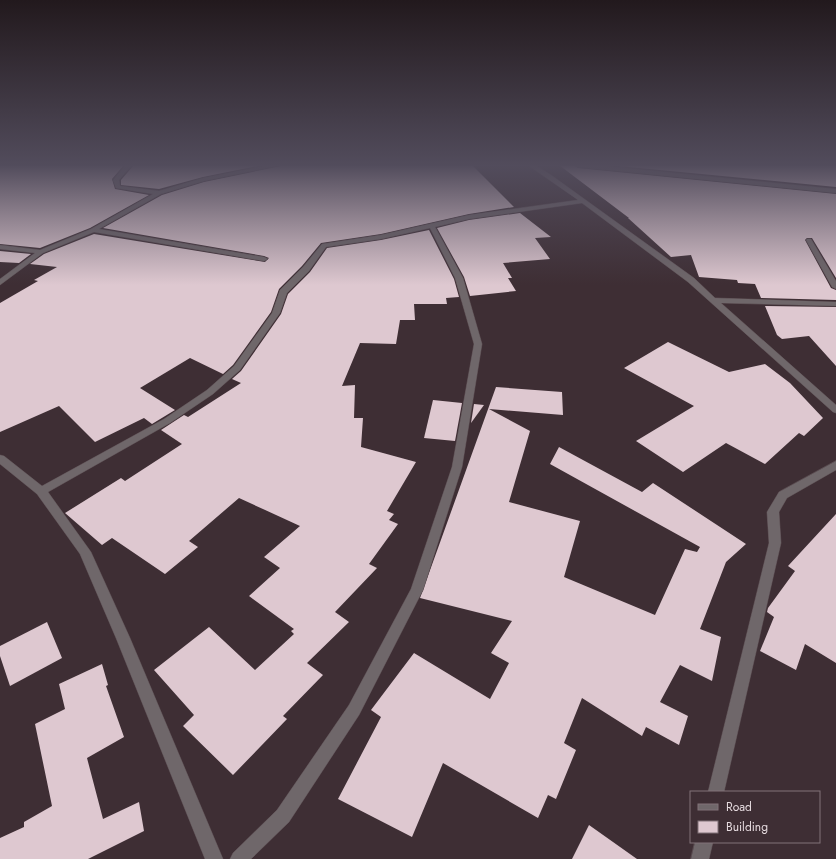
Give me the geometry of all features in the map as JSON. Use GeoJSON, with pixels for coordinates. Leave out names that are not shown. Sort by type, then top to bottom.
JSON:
{"type":"FeatureCollection","features":[{"type":"Feature","properties":{"kind":"street"},"geometry":{"type":"LineString","coordinates":[[0,283],[41,252],[93,230],[137,205]]}},
{"type":"Feature","properties":{"kind":"street"},"geometry":{"type":"LineString","coordinates":[[41,491],[167,421],[216,387],[237,368],[276,313],[283,292],[306,269],[324,245],[381,237],[469,217],[553,205]]}},
{"type":"Feature","properties":{"kind":"street"},"geometry":{"type":"LineString","coordinates":[[588,205],[691,280],[836,410]]}},
{"type":"Feature","properties":{"kind":"street"},"geometry":{"type":"LineString","coordinates":[[239,859],[283,816],[354,710],[417,590],[458,467],[478,344],[459,278],[432,226]]}},
{"type":"Feature","properties":{"kind":"street"},"geometry":{"type":"LineString","coordinates":[[93,230],[264,259]]}},
{"type":"Feature","properties":{"kind":"street"},"geometry":{"type":"LineString","coordinates":[[809,240],[836,287]]}},
{"type":"Feature","properties":{"kind":"street"},"geometry":{"type":"LineString","coordinates":[[0,247],[41,252]]}},
{"type":"Feature","properties":{"kind":"street"},"geometry":{"type":"LineString","coordinates":[[714,300],[836,304]]}},
{"type":"Feature","properties":{"kind":"street"},"geometry":{"type":"LineString","coordinates":[[0,459],[41,491],[85,552],[123,638],[214,859]]}},
{"type":"Feature","properties":{"kind":"street"},"geometry":{"type":"LineString","coordinates":[[716,791],[775,543],[773,512],[783,495],[836,465]]}},
{"type":"Feature","properties":{"kind":"street"},"geometry":{"type":"LineString","coordinates":[[700,859],[704,843]]}},
{"type":"Feature","properties":{"kind":"building"},"geometry":{"type":"Polygon","coordinates":[[[0,205],[131,205],[90,228],[40,248],[0,244],[0,205]]]}},
{"type":"Feature","properties":{"kind":"building"},"geometry":{"type":"Polygon","coordinates":[[[144,205],[512,205],[514,207],[469,214],[381,234],[321,243],[302,266],[279,289],[271,312],[233,365],[223,374],[190,358],[140,388],[175,410],[152,424],[144,418],[95,442],[59,406],[0,432],[0,303],[38,281],[34,280],[57,267],[30,264],[44,254],[94,234],[265,262],[269,258],[103,228],[144,205]]]}},
{"type":"Feature","properties":{"kind":"building"},"geometry":{"type":"Polygon","coordinates":[[[612,205],[836,205],[836,278],[812,238],[807,238],[805,240],[831,288],[836,290],[836,300],[761,298],[755,284],[738,283],[737,280],[699,277],[691,255],[671,257],[629,218],[612,205]]]}},
{"type":"Feature","properties":{"kind":"building"},"geometry":{"type":"Polygon","coordinates":[[[520,213],[551,237],[535,238],[550,259],[503,263],[512,278],[508,278],[516,291],[470,296],[464,277],[437,228],[469,220],[520,213]]]}},
{"type":"Feature","properties":{"kind":"building"},"geometry":{"type":"Polygon","coordinates":[[[429,230],[454,279],[459,297],[446,298],[447,304],[414,304],[415,320],[400,320],[396,344],[360,343],[342,386],[355,385],[354,418],[363,418],[361,447],[416,462],[387,511],[394,514],[389,520],[398,524],[369,564],[377,568],[335,612],[349,622],[307,663],[323,675],[283,716],[287,719],[233,775],[183,726],[194,715],[154,670],[209,627],[255,670],[294,634],[291,631],[294,629],[249,596],[280,568],[264,557],[300,526],[239,498],[189,541],[198,547],[165,574],[112,538],[102,545],[65,513],[121,478],[125,481],[182,444],[161,430],[184,415],[188,417],[241,383],[232,379],[241,371],[281,314],[288,294],[310,272],[327,248],[381,240],[429,230]]]}},
{"type":"Feature","properties":{"kind":"building"},"geometry":{"type":"Polygon","coordinates":[[[0,251],[31,254],[19,263],[0,262],[0,251]]]}},
{"type":"Feature","properties":{"kind":"building"},"geometry":{"type":"Polygon","coordinates":[[[765,306],[836,307],[836,366],[809,336],[782,339],[777,335],[765,306]]]}},
{"type":"Feature","properties":{"kind":"building"},"geometry":{"type":"Polygon","coordinates":[[[668,342],[729,372],[765,364],[790,383],[823,418],[804,436],[799,433],[765,464],[726,443],[683,472],[636,441],[694,406],[624,368],[668,342]]]}},
{"type":"Feature","properties":{"kind":"building"},"geometry":{"type":"Polygon","coordinates":[[[496,387],[562,392],[563,415],[489,409],[530,431],[509,502],[580,521],[564,577],[655,615],[685,549],[697,552],[700,547],[550,464],[559,447],[642,492],[653,483],[746,544],[726,562],[700,629],[721,637],[712,681],[680,665],[660,702],[688,716],[679,745],[646,727],[642,736],[582,698],[564,743],[576,750],[556,799],[548,795],[538,818],[443,763],[412,837],[338,799],[381,717],[371,710],[414,653],[490,699],[509,663],[491,653],[512,621],[420,598],[496,387]]]}},
{"type":"Feature","properties":{"kind":"building"},"geometry":{"type":"Polygon","coordinates":[[[433,400],[462,403],[455,441],[424,438],[433,400]]]}},
{"type":"Feature","properties":{"kind":"building"},"geometry":{"type":"Polygon","coordinates":[[[474,404],[484,405],[471,423],[474,404]]]}},
{"type":"Feature","properties":{"kind":"building"},"geometry":{"type":"Polygon","coordinates":[[[836,514],[836,663],[805,644],[796,670],[760,651],[774,617],[767,612],[768,608],[795,571],[788,566],[836,514]]]}},
{"type":"Feature","properties":{"kind":"building"},"geometry":{"type":"Polygon","coordinates":[[[47,622],[62,658],[10,686],[0,656],[0,646],[47,622]]]}},
{"type":"Feature","properties":{"kind":"building"},"geometry":{"type":"Polygon","coordinates":[[[102,664],[108,685],[106,686],[124,737],[87,758],[103,819],[139,802],[144,831],[88,859],[0,859],[0,838],[24,827],[24,822],[52,806],[35,724],[65,709],[59,684],[102,664]]]}},
{"type":"Feature","properties":{"kind":"building"},"geometry":{"type":"Polygon","coordinates":[[[589,825],[637,859],[572,859],[589,825]]]}}]}
